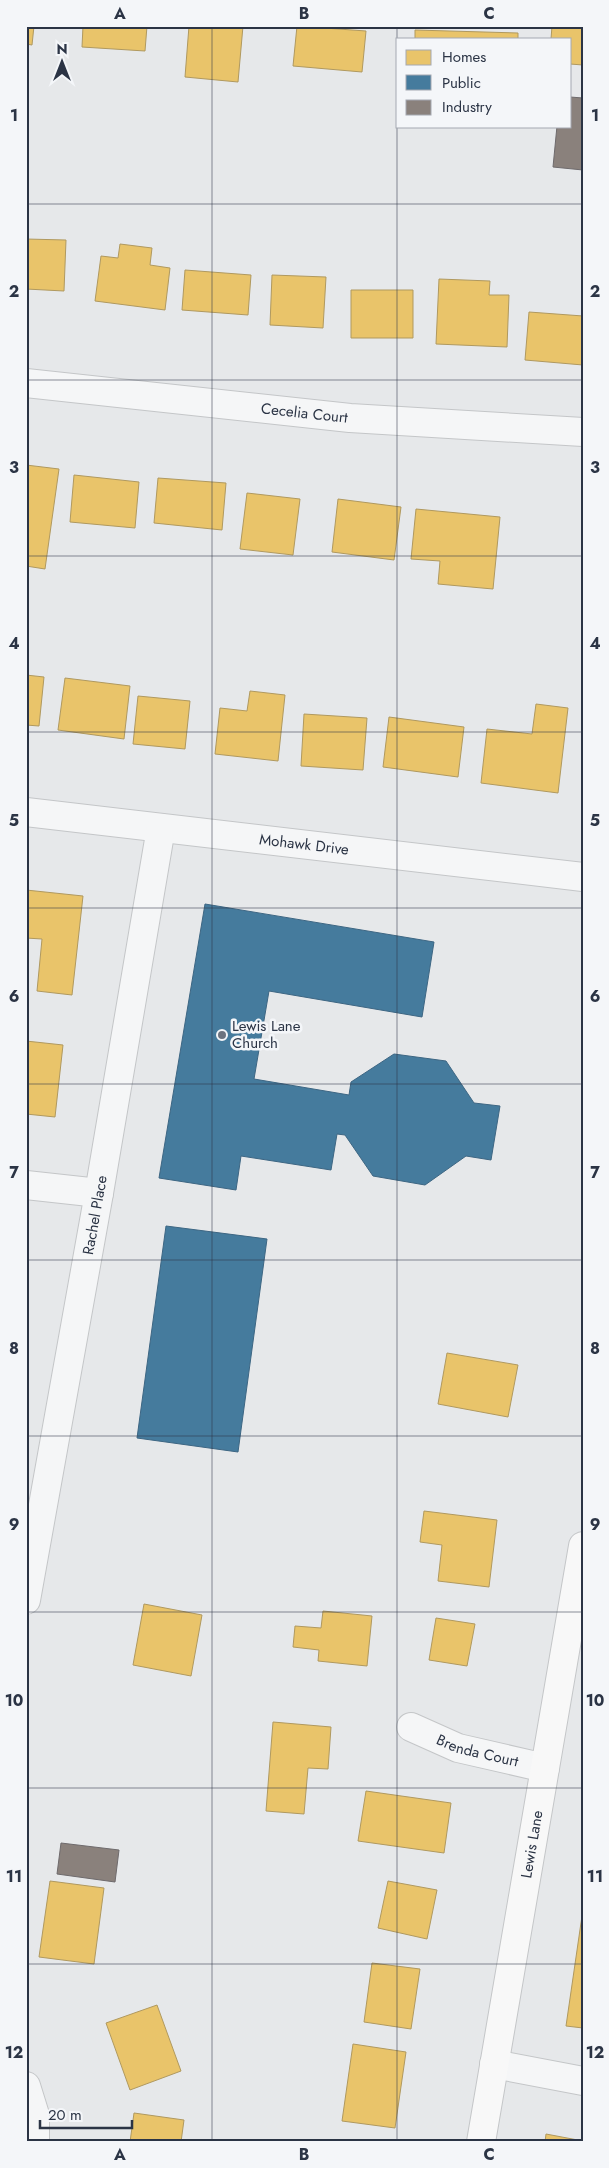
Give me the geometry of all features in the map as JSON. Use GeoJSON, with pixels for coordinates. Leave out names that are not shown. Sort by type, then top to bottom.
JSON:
{"type":"FeatureCollection","features":[{"type":"Feature","properties":{"kind":"street","name":"Cecelia Court"},"geometry":{"type":"LineString","coordinates":[[26,383],[350,418],[583,432]]}},
{"type":"Feature","properties":{"kind":"street","name":"Mohawk Drive"},"geometry":{"type":"LineString","coordinates":[[26,812],[583,877]]}},
{"type":"Feature","properties":{"kind":"street","name":"Rachel Place"},"geometry":{"type":"LineString","coordinates":[[26,1600],[99,1193],[161,828]]}},
{"type":"Feature","properties":{"kind":"street"},"geometry":{"type":"LineString","coordinates":[[26,1185],[99,1193]]}},
{"type":"Feature","properties":{"kind":"street","name":"Lewis Lane"},"geometry":{"type":"LineString","coordinates":[[481,2142],[545,1768],[574,1652],[583,1546]]}},
{"type":"Feature","properties":{"kind":"street","name":"Brenda Court"},"geometry":{"type":"LineString","coordinates":[[412,1727],[458,1748],[545,1768]]}},
{"type":"Feature","properties":{"kind":"street"},"geometry":{"type":"LineString","coordinates":[[494,2064],[583,2081]]}},
{"type":"Feature","properties":{"kind":"street"},"geometry":{"type":"LineString","coordinates":[[26,2086],[35,2115],[34,2142]]}},
{"type":"Feature","properties":{"kind":"building: Homes"},"geometry":{"type":"Polygon","coordinates":[[[26,26],[34,26],[32,45],[26,44],[26,26]]]}},
{"type":"Feature","properties":{"kind":"building: Homes"},"geometry":{"type":"Polygon","coordinates":[[[83,26],[147,26],[145,51],[82,47],[83,26]]]}},
{"type":"Feature","properties":{"kind":"building: Homes"},"geometry":{"type":"Polygon","coordinates":[[[189,26],[243,26],[238,82],[185,77],[189,26]]]}},
{"type":"Feature","properties":{"kind":"building: Homes"},"geometry":{"type":"Polygon","coordinates":[[[297,26],[366,31],[362,72],[293,66],[297,26]]]}},
{"type":"Feature","properties":{"kind":"building: Homes"},"geometry":{"type":"Polygon","coordinates":[[[552,26],[583,26],[583,65],[572,64],[572,38],[551,38],[552,26]]]}},
{"type":"Feature","properties":{"kind":"building: Homes"},"geometry":{"type":"Polygon","coordinates":[[[415,30],[518,33],[518,38],[415,38],[415,30]]]}},
{"type":"Feature","properties":{"kind":"building: Homes"},"geometry":{"type":"Polygon","coordinates":[[[26,239],[66,240],[64,291],[26,289],[26,239]]]}},
{"type":"Feature","properties":{"kind":"building: Homes"},"geometry":{"type":"Polygon","coordinates":[[[120,244],[152,248],[150,265],[170,268],[165,310],[95,301],[101,256],[118,258],[120,244]]]}},
{"type":"Feature","properties":{"kind":"building: Homes"},"geometry":{"type":"Polygon","coordinates":[[[185,270],[251,275],[248,315],[182,310],[185,270]]]}},
{"type":"Feature","properties":{"kind":"building: Homes"},"geometry":{"type":"Polygon","coordinates":[[[272,275],[326,277],[323,328],[270,325],[272,275]]]}},
{"type":"Feature","properties":{"kind":"building: Homes"},"geometry":{"type":"Polygon","coordinates":[[[439,279],[490,281],[489,295],[509,295],[507,347],[436,344],[439,279]]]}},
{"type":"Feature","properties":{"kind":"building: Homes"},"geometry":{"type":"Polygon","coordinates":[[[351,290],[413,290],[413,338],[351,338],[351,290]]]}},
{"type":"Feature","properties":{"kind":"building: Homes"},"geometry":{"type":"Polygon","coordinates":[[[529,312],[583,316],[583,365],[525,360],[529,312]]]}},
{"type":"Feature","properties":{"kind":"building: Homes"},"geometry":{"type":"Polygon","coordinates":[[[26,465],[59,469],[45,569],[26,566],[26,465]]]}},
{"type":"Feature","properties":{"kind":"building: Homes"},"geometry":{"type":"Polygon","coordinates":[[[74,475],[139,482],[135,528],[70,522],[74,475]]]}},
{"type":"Feature","properties":{"kind":"building: Homes"},"geometry":{"type":"Polygon","coordinates":[[[158,478],[226,483],[222,530],[154,523],[158,478]]]}},
{"type":"Feature","properties":{"kind":"building: Homes"},"geometry":{"type":"Polygon","coordinates":[[[247,493],[300,499],[293,555],[240,549],[247,493]]]}},
{"type":"Feature","properties":{"kind":"building: Homes"},"geometry":{"type":"Polygon","coordinates":[[[338,499],[401,507],[394,560],[332,552],[338,499]]]}},
{"type":"Feature","properties":{"kind":"building: Homes"},"geometry":{"type":"Polygon","coordinates":[[[416,509],[500,517],[493,589],[438,584],[440,561],[411,559],[416,509]]]}},
{"type":"Feature","properties":{"kind":"building: Homes"},"geometry":{"type":"Polygon","coordinates":[[[26,675],[44,677],[39,726],[26,725],[26,675]]]}},
{"type":"Feature","properties":{"kind":"building: Homes"},"geometry":{"type":"Polygon","coordinates":[[[65,678],[130,686],[124,739],[58,730],[65,678]]]}},
{"type":"Feature","properties":{"kind":"building: Homes"},"geometry":{"type":"Polygon","coordinates":[[[250,691],[285,695],[278,761],[215,754],[220,708],[247,711],[250,691]]]}},
{"type":"Feature","properties":{"kind":"building: Homes"},"geometry":{"type":"Polygon","coordinates":[[[138,696],[190,701],[185,749],[133,744],[138,696]]]}},
{"type":"Feature","properties":{"kind":"building: Homes"},"geometry":{"type":"Polygon","coordinates":[[[536,704],[568,708],[558,793],[481,783],[487,729],[532,734],[536,704]]]}},
{"type":"Feature","properties":{"kind":"building: Homes"},"geometry":{"type":"Polygon","coordinates":[[[304,714],[367,718],[363,770],[301,766],[304,714]]]}},
{"type":"Feature","properties":{"kind":"building: Homes"},"geometry":{"type":"Polygon","coordinates":[[[389,717],[464,727],[458,777],[383,767],[389,717]]]}},
{"type":"Feature","properties":{"kind":"building: Homes"},"geometry":{"type":"Polygon","coordinates":[[[26,890],[83,896],[72,995],[37,991],[42,939],[26,938],[26,890]]]}},
{"type":"Feature","properties":{"kind":"building: Homes"},"geometry":{"type":"Polygon","coordinates":[[[26,1041],[63,1045],[55,1117],[26,1114],[26,1041]]]}},
{"type":"Feature","properties":{"kind":"building: Homes"},"geometry":{"type":"Polygon","coordinates":[[[447,1353],[518,1365],[508,1417],[438,1404],[447,1353]]]}},
{"type":"Feature","properties":{"kind":"building: Homes"},"geometry":{"type":"Polygon","coordinates":[[[424,1511],[497,1520],[489,1587],[438,1581],[442,1545],[420,1542],[424,1511]]]}},
{"type":"Feature","properties":{"kind":"building: Homes"},"geometry":{"type":"Polygon","coordinates":[[[144,1604],[202,1615],[191,1676],[133,1665],[144,1604]]]}},
{"type":"Feature","properties":{"kind":"building: Homes"},"geometry":{"type":"Polygon","coordinates":[[[323,1611],[372,1616],[367,1666],[318,1661],[319,1650],[293,1647],[295,1626],[321,1628],[323,1611]]]}},
{"type":"Feature","properties":{"kind":"building: Homes"},"geometry":{"type":"Polygon","coordinates":[[[436,1618],[475,1624],[467,1666],[429,1660],[436,1618]]]}},
{"type":"Feature","properties":{"kind":"building: Homes"},"geometry":{"type":"Polygon","coordinates":[[[273,1722],[331,1727],[328,1769],[308,1768],[304,1814],[266,1811],[273,1722]]]}},
{"type":"Feature","properties":{"kind":"building: Homes"},"geometry":{"type":"Polygon","coordinates":[[[366,1791],[451,1803],[444,1853],[358,1841],[366,1791]]]}},
{"type":"Feature","properties":{"kind":"building: Homes"},"geometry":{"type":"Polygon","coordinates":[[[50,1881],[104,1888],[94,1964],[39,1957],[50,1881]]]}},
{"type":"Feature","properties":{"kind":"building: Homes"},"geometry":{"type":"Polygon","coordinates":[[[388,1881],[437,1890],[427,1939],[378,1928],[388,1881]]]}},
{"type":"Feature","properties":{"kind":"building: Homes"},"geometry":{"type":"Polygon","coordinates":[[[583,1909],[583,2028],[566,2026],[583,1909]]]}},
{"type":"Feature","properties":{"kind":"building: Homes"},"geometry":{"type":"Polygon","coordinates":[[[372,1963],[420,1969],[411,2029],[364,2022],[372,1963]]]}},
{"type":"Feature","properties":{"kind":"building: Homes"},"geometry":{"type":"Polygon","coordinates":[[[157,2005],[181,2071],[130,2090],[106,2023],[157,2005]]]}},
{"type":"Feature","properties":{"kind":"building: Homes"},"geometry":{"type":"Polygon","coordinates":[[[353,2044],[406,2052],[395,2128],[342,2121],[353,2044]]]}},
{"type":"Feature","properties":{"kind":"building: Homes"},"geometry":{"type":"Polygon","coordinates":[[[134,2113],[184,2120],[181,2142],[130,2142],[134,2113]]]}},
{"type":"Feature","properties":{"kind":"building: Homes"},"geometry":{"type":"Polygon","coordinates":[[[546,2134],[583,2141],[583,2142],[545,2142],[546,2134]]]}},
{"type":"Feature","properties":{"kind":"building: Public","name":"Lewis Lane Church"},"geometry":{"type":"Polygon","coordinates":[[[205,904],[434,942],[422,1017],[269,991],[254,1079],[349,1095],[351,1082],[394,1054],[446,1061],[474,1103],[500,1106],[491,1160],[466,1156],[425,1185],[373,1176],[345,1135],[337,1134],[331,1170],[241,1156],[236,1190],[159,1178],[205,904]]]}},
{"type":"Feature","properties":{"kind":"building: Public"},"geometry":{"type":"Polygon","coordinates":[[[166,1226],[267,1239],[238,1452],[137,1438],[166,1226]]]}},
{"type":"Feature","properties":{"kind":"building: Industry"},"geometry":{"type":"Polygon","coordinates":[[[572,97],[583,98],[583,170],[553,167],[557,128],[572,128],[572,97]]]}},
{"type":"Feature","properties":{"kind":"building: Industry"},"geometry":{"type":"Polygon","coordinates":[[[61,1843],[119,1850],[115,1882],[57,1874],[61,1843]]]}},
{"type":"Feature","properties":{"kind":"place","name":"Lewis Lane Church"},"geometry":{"type":"Point","coordinates":[222,1035]}}]}
